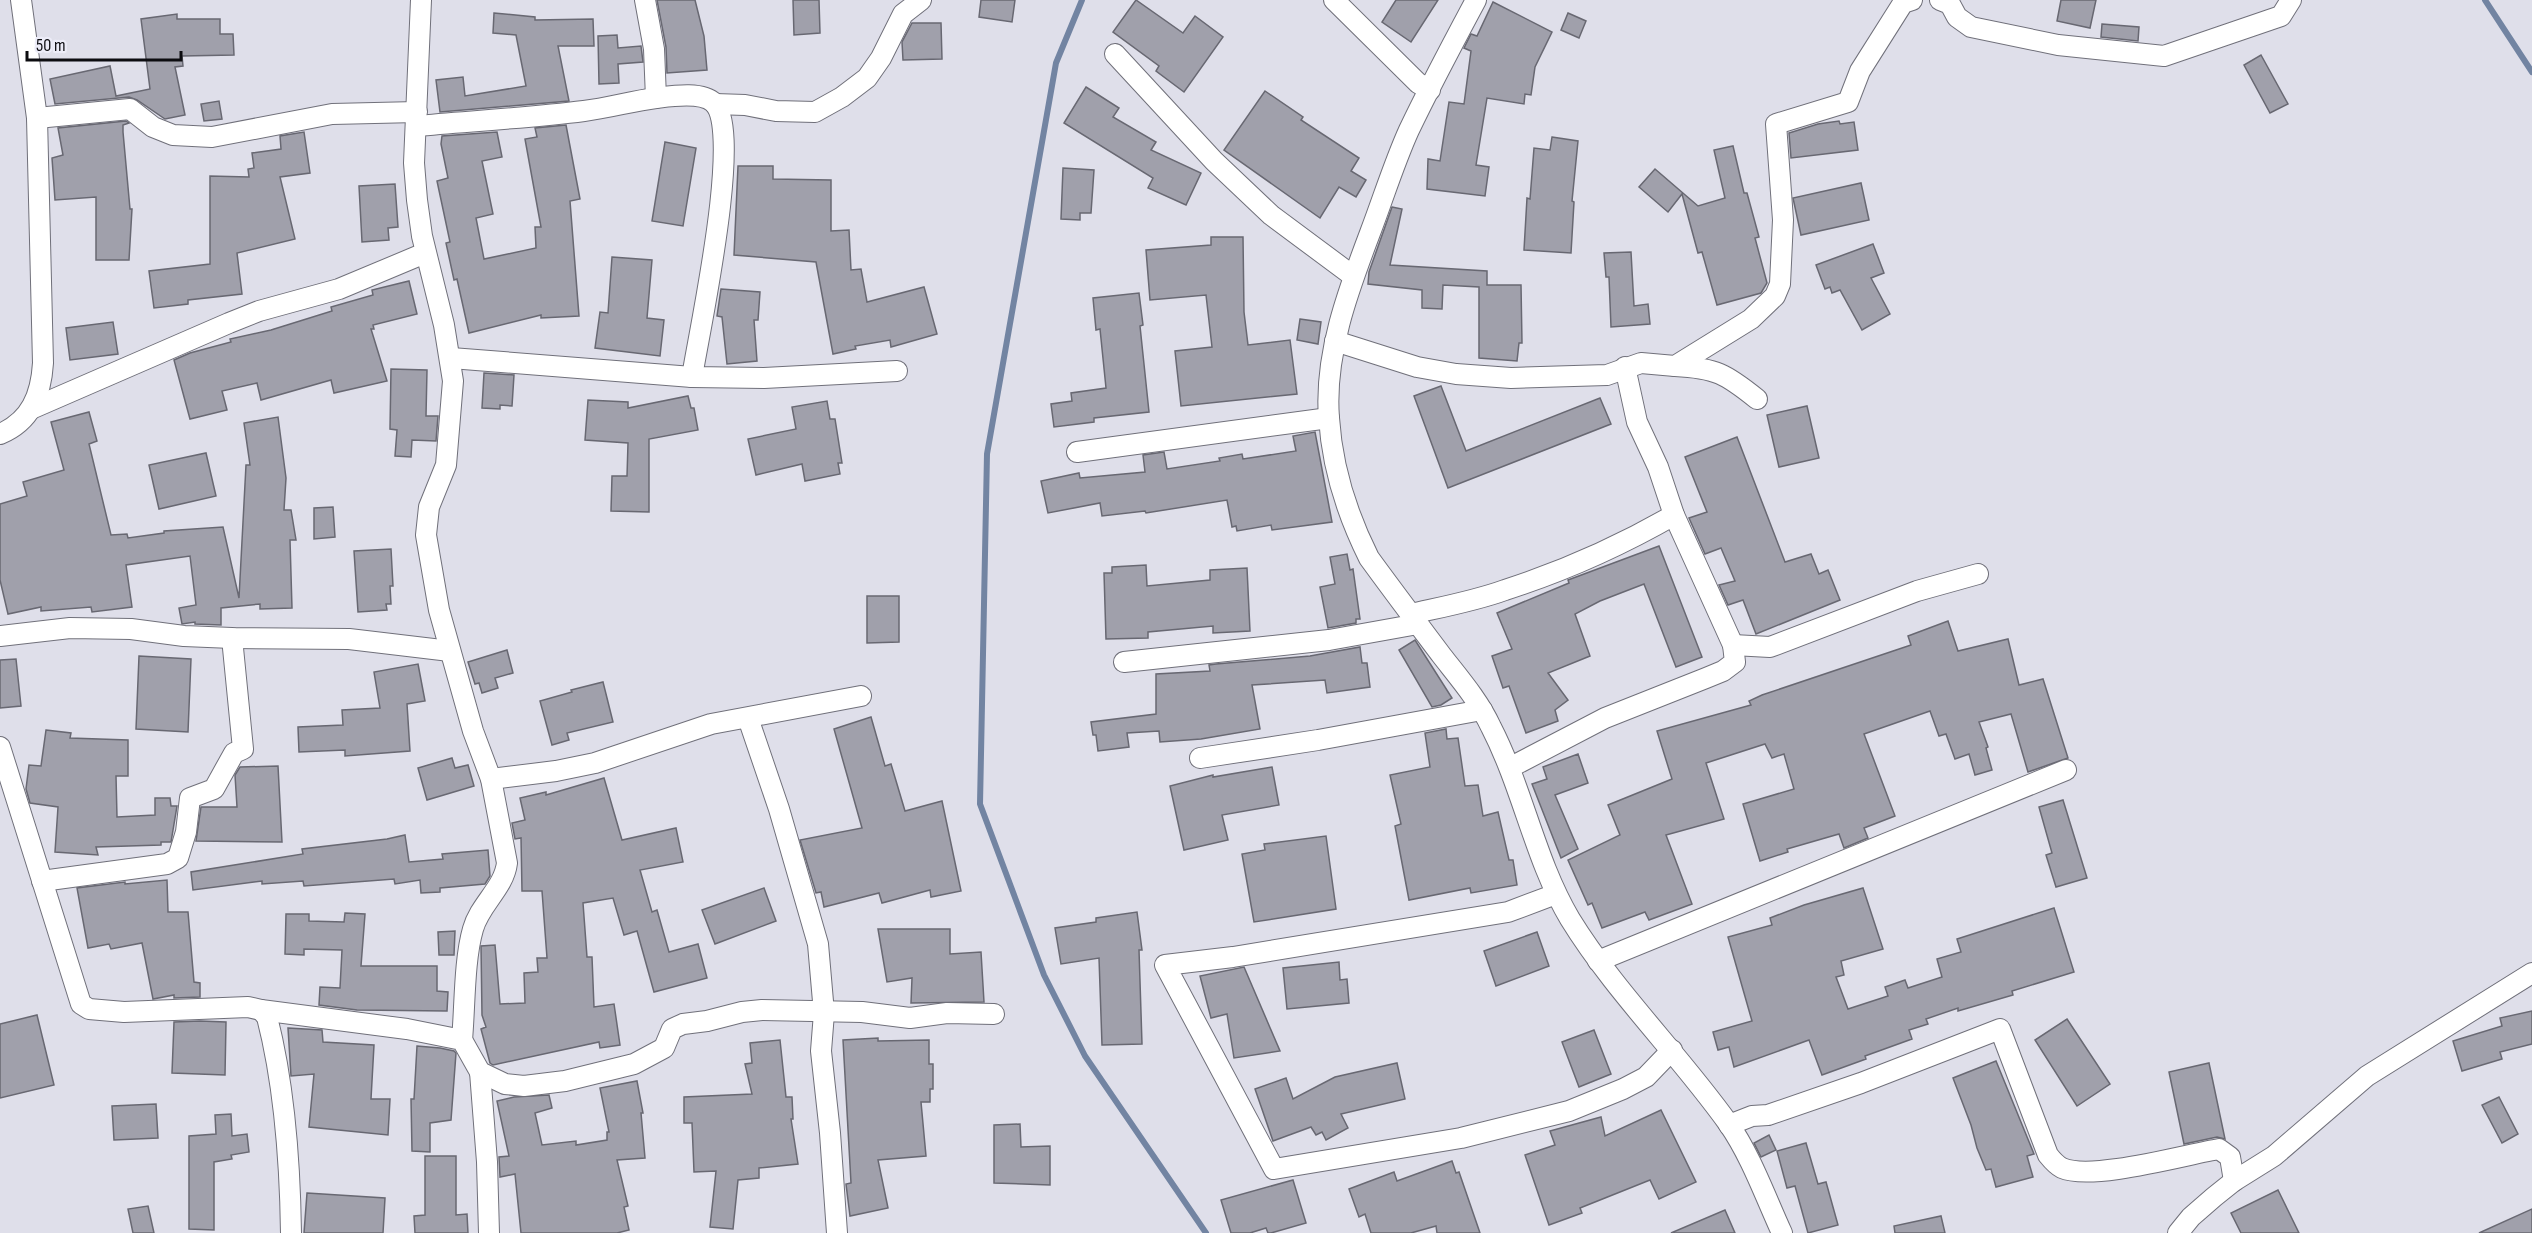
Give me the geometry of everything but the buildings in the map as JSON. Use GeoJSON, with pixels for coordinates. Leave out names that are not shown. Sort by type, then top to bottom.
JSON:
{"type":"FeatureCollection","features":[{"type":"Feature","properties":{"kind":"street"},"geometry":{"type":"LineString","coordinates":[[0,434],[21,421],[31,409],[42,386],[44,363],[37,118],[21,0]]}},
{"type":"Feature","properties":{"kind":"street"},"geometry":{"type":"LineString","coordinates":[[645,0],[654,50],[656,98]]}},
{"type":"Feature","properties":{"kind":"street"},"geometry":{"type":"LineString","coordinates":[[715,104],[746,105],[776,111],[815,112],[842,97],[867,78],[881,58],[903,14],[921,0]]}},
{"type":"Feature","properties":{"kind":"street"},"geometry":{"type":"LineString","coordinates":[[1334,0],[1418,83],[1430,90]]}},
{"type":"Feature","properties":{"kind":"street"},"geometry":{"type":"LineString","coordinates":[[1476,0],[1408,132],[1353,276],[1335,341],[1329,386],[1329,418],[1344,495],[1358,536],[1369,558],[1482,710],[1511,767],[1556,894],[1598,961],[1672,1050],[1729,1125],[1749,1160],[1782,1233]]}},
{"type":"Feature","properties":{"kind":"street"},"geometry":{"type":"LineString","coordinates":[[1675,366],[1751,319],[1775,296],[1780,284],[1783,220],[1776,124],[1848,102],[1860,71],[1903,3],[1912,0]]}},
{"type":"Feature","properties":{"kind":"street"},"geometry":{"type":"LineString","coordinates":[[1940,0],[1950,4],[1957,16],[1971,27],[2058,45],[2164,56],[2281,16],[2291,0]]}},
{"type":"Feature","properties":{"kind":"street"},"geometry":{"type":"LineString","coordinates":[[415,1],[414,163],[417,200],[425,253],[451,358],[453,381],[449,448],[442,479],[429,507],[426,535],[439,610],[472,731],[491,779],[507,863],[506,874],[484,904],[473,929],[462,1040],[480,1072],[487,1162],[489,1233]]}},
{"type":"Feature","properties":{"kind":"street"},"geometry":{"type":"LineString","coordinates":[[1115,54],[1214,161],[1271,215],[1353,276]]}},
{"type":"Feature","properties":{"kind":"street"},"geometry":{"type":"LineString","coordinates":[[37,118],[129,109],[153,128],[173,135],[212,137],[332,114],[416,119],[586,111],[656,98],[707,97],[720,112],[722,204],[692,377]]}},
{"type":"Feature","properties":{"kind":"street"},"geometry":{"type":"LineString","coordinates":[[31,409],[259,311],[339,289],[425,253]]}},
{"type":"Feature","properties":{"kind":"street"},"geometry":{"type":"LineString","coordinates":[[1335,341],[1417,367],[1456,374],[1511,378],[1594,376],[1606,375],[1641,363],[1706,368],[1730,377],[1757,399]]}},
{"type":"Feature","properties":{"kind":"street"},"geometry":{"type":"LineString","coordinates":[[451,358],[692,377],[764,378],[897,371]]}},
{"type":"Feature","properties":{"kind":"street"},"geometry":{"type":"LineString","coordinates":[[1511,767],[1605,718],[1723,671],[1735,662],[1733,645],[1674,515],[1658,466],[1637,422],[1625,368]]}},
{"type":"Feature","properties":{"kind":"street"},"geometry":{"type":"LineString","coordinates":[[1077,452],[1329,418]]}},
{"type":"Feature","properties":{"kind":"street"},"geometry":{"type":"LineString","coordinates":[[1124,662],[1329,640],[1414,619],[1503,591],[1570,566],[1620,545],[1674,515]]}},
{"type":"Feature","properties":{"kind":"street"},"geometry":{"type":"LineString","coordinates":[[1733,645],[1770,646],[1917,591],[1978,574]]}},
{"type":"Feature","properties":{"kind":"street"},"geometry":{"type":"LineString","coordinates":[[0,636],[70,628],[131,629],[184,636],[349,639],[450,651]]}},
{"type":"Feature","properties":{"kind":"street"},"geometry":{"type":"LineString","coordinates":[[42,881],[166,864],[178,858],[186,831],[190,798],[214,789],[234,753],[243,749],[232,638]]}},
{"type":"Feature","properties":{"kind":"street"},"geometry":{"type":"LineString","coordinates":[[491,779],[556,771],[595,763],[711,724],[861,696]]}},
{"type":"Feature","properties":{"kind":"street"},"geometry":{"type":"LineString","coordinates":[[1200,758],[1318,740],[1482,710]]}},
{"type":"Feature","properties":{"kind":"street"},"geometry":{"type":"LineString","coordinates":[[748,718],[779,809],[818,944],[824,1013],[821,1051],[837,1233]]}},
{"type":"Feature","properties":{"kind":"street"},"geometry":{"type":"LineString","coordinates":[[0,747],[81,1004],[89,1009],[124,1012],[248,1007],[407,1029],[462,1040]]}},
{"type":"Feature","properties":{"kind":"street"},"geometry":{"type":"LineString","coordinates":[[1598,961],[2066,770]]}},
{"type":"Feature","properties":{"kind":"street"},"geometry":{"type":"LineString","coordinates":[[1556,894],[1508,912],[1233,957],[1165,965],[1274,1170],[1461,1138],[1569,1111],[1646,1077],[1672,1050]]}},
{"type":"Feature","properties":{"kind":"street"},"geometry":{"type":"LineString","coordinates":[[2178,1233],[2191,1218],[2234,1181],[2274,1156],[2367,1076],[2532,973]]}},
{"type":"Feature","properties":{"kind":"street"},"geometry":{"type":"LineString","coordinates":[[261,1010],[267,1017],[270,1028],[281,1094],[290,1176],[291,1233]]}},
{"type":"Feature","properties":{"kind":"street"},"geometry":{"type":"LineString","coordinates":[[480,1072],[505,1084],[524,1086],[565,1081],[634,1064],[647,1058],[664,1048],[672,1029],[683,1024],[762,1010],[862,1012],[910,1018],[947,1013],[994,1014]]}},
{"type":"Feature","properties":{"kind":"street"},"geometry":{"type":"LineString","coordinates":[[1729,1125],[1861,1083],[2000,1029],[2048,1155],[2060,1167],[2082,1171],[2137,1166],[2219,1149],[2230,1157],[2234,1181]]}},
{"type":"Feature","properties":{"kind":"waterway"},"geometry":{"type":"LineString","coordinates":[[1082,0],[1056,63],[987,454],[980,804],[1044,975],[1085,1056],[1206,1233]]}},
{"type":"Feature","properties":{"kind":"waterway"},"geometry":{"type":"LineString","coordinates":[[2485,0],[2532,72]]}}]}
